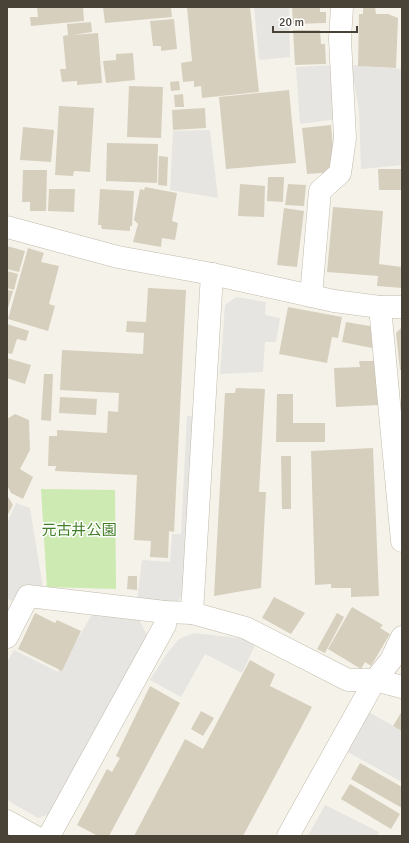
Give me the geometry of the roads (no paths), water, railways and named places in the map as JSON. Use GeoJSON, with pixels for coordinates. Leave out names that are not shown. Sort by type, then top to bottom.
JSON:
{"type":"FeatureCollection","features":[{"type":"Feature","properties":{"kind":"street"},"geometry":{"type":"LineString","coordinates":[[311,296],[320,191],[340,173],[345,138],[340,39],[342,7]]}},
{"type":"Feature","properties":{"kind":"street"},"geometry":{"type":"LineString","coordinates":[[7,227],[118,257],[212,274],[311,296],[380,307],[402,307]]}},
{"type":"Feature","properties":{"kind":"street"},"geometry":{"type":"LineString","coordinates":[[192,613],[212,274]]}},
{"type":"Feature","properties":{"kind":"street"},"geometry":{"type":"LineString","coordinates":[[380,307],[402,541]]}},
{"type":"Feature","properties":{"kind":"street"},"geometry":{"type":"LineString","coordinates":[[7,636],[28,596],[165,612],[192,613],[246,628],[348,680],[375,680],[402,687]]}},
{"type":"Feature","properties":{"kind":"street"},"geometry":{"type":"LineString","coordinates":[[49,836],[165,625],[165,612]]}},
{"type":"Feature","properties":{"kind":"street"},"geometry":{"type":"LineString","coordinates":[[288,836],[375,680],[391,660],[402,637]]}},
{"type":"Feature","properties":{"kind":"street"},"geometry":{"type":"LineString","coordinates":[[7,821],[34,836]]}},
{"type":"Feature","properties":{"kind":"park label","name":"元古井公園"},"geometry":{"type":"Point","coordinates":[79,530]}}]}
